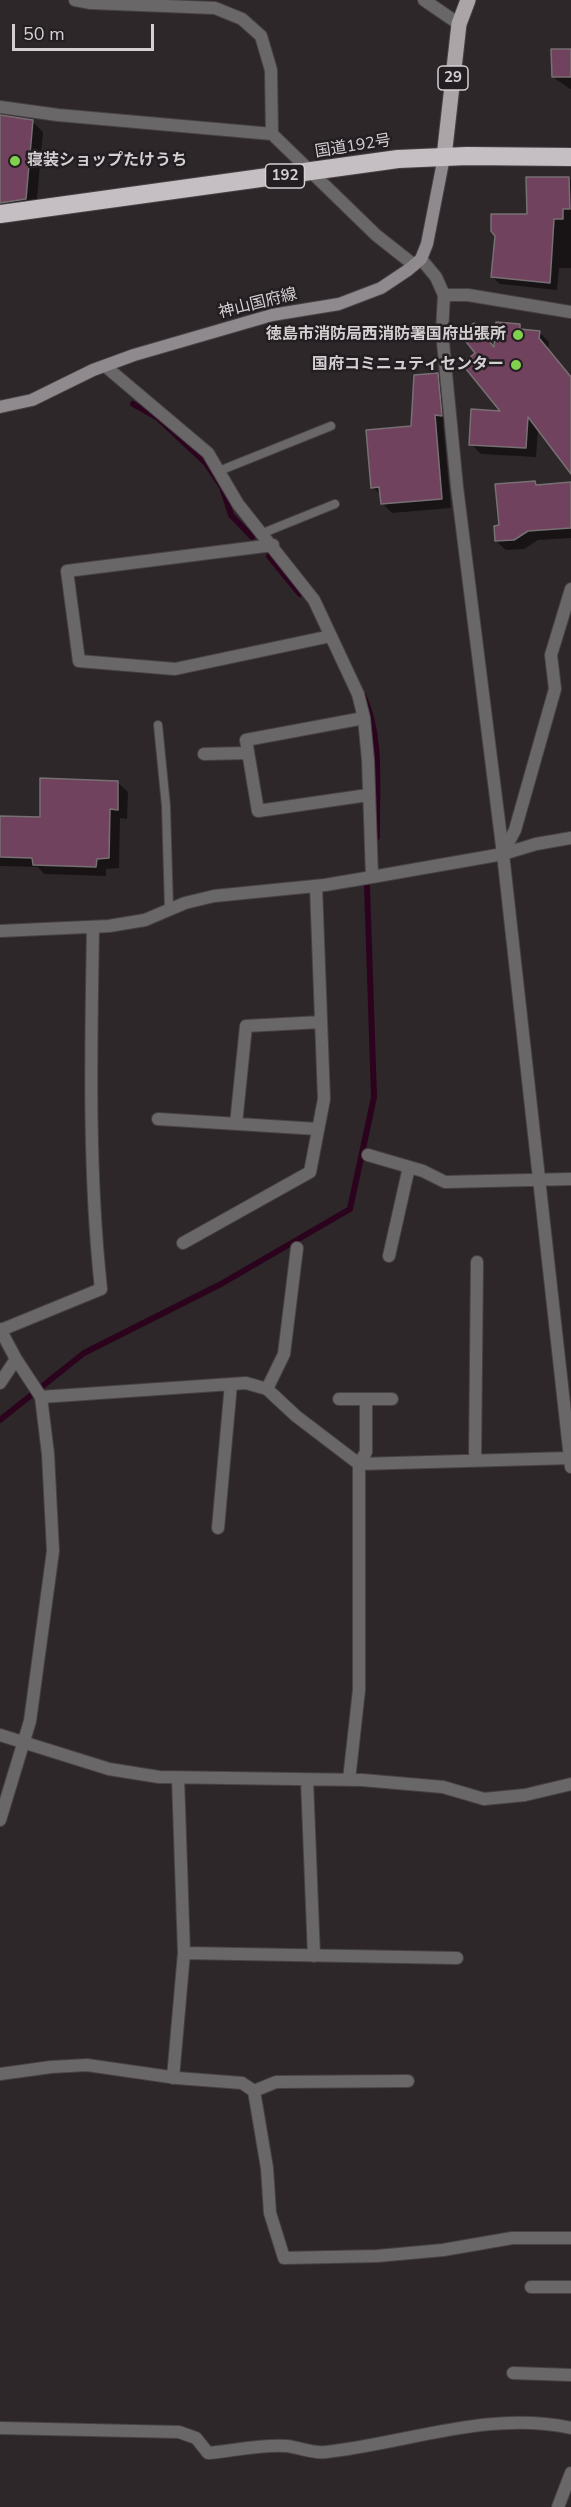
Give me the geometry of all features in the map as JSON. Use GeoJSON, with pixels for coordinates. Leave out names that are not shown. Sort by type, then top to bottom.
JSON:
{"type":"FeatureCollection","features":[{"type":"Feature","properties":{"kind":"highway","name":"国道192号"},"geometry":{"type":"LineString","coordinates":[[0,214],[312,173],[398,159],[571,157]]}},
{"type":"Feature","properties":{"kind":"main road","name":"29"},"geometry":{"type":"LineString","coordinates":[[444,157],[459,24],[468,0]]}},
{"type":"Feature","properties":{"kind":"main road"},"geometry":{"type":"LineString","coordinates":[[418,262],[427,244],[444,157]]}},
{"type":"Feature","properties":{"kind":"main road","name":"神山国府線"},"geometry":{"type":"LineString","coordinates":[[0,407],[32,400],[134,355],[272,315],[339,304],[381,288],[418,262]]}},
{"type":"Feature","properties":{"kind":"street"},"geometry":{"type":"LineString","coordinates":[[75,0],[214,8],[242,19],[261,36],[271,70],[272,134]]}},
{"type":"Feature","properties":{"kind":"street"},"geometry":{"type":"LineString","coordinates":[[424,0],[459,24]]}},
{"type":"Feature","properties":{"kind":"street"},"geometry":{"type":"LineString","coordinates":[[0,107],[58,115],[272,134],[376,235],[418,262],[436,277],[444,295],[442,332],[457,487],[503,854],[571,1463],[475,1461],[359,1464],[296,1416],[267,1389],[246,1383],[39,1394]]}},
{"type":"Feature","properties":{"kind":"street"},"geometry":{"type":"LineString","coordinates":[[444,295],[468,295],[571,312]]}},
{"type":"Feature","properties":{"kind":"street"},"geometry":{"type":"LineString","coordinates":[[105,366],[208,453],[238,504],[263,532],[314,600],[358,694],[364,718],[368,760],[372,877]]}},
{"type":"Feature","properties":{"kind":"street"},"geometry":{"type":"LineString","coordinates":[[273,545],[67,572],[79,661],[175,669],[331,636]]}},
{"type":"Feature","properties":{"kind":"street"},"geometry":{"type":"LineString","coordinates":[[503,854],[515,830],[555,689],[551,655],[571,589]]}},
{"type":"Feature","properties":{"kind":"street"},"geometry":{"type":"LineString","coordinates":[[364,718],[246,740],[258,811],[368,795]]}},
{"type":"Feature","properties":{"kind":"street"},"geometry":{"type":"LineString","coordinates":[[204,754],[248,753]]}},
{"type":"Feature","properties":{"kind":"street"},"geometry":{"type":"LineString","coordinates":[[0,931],[93,927],[145,920],[169,909],[214,896],[316,886],[372,877],[503,854],[536,844],[571,838]]}},
{"type":"Feature","properties":{"kind":"street"},"geometry":{"type":"LineString","coordinates":[[183,1243],[310,1172],[324,1099],[316,886]]}},
{"type":"Feature","properties":{"kind":"street"},"geometry":{"type":"LineString","coordinates":[[0,1820],[30,1721],[53,1551],[48,1454],[39,1394],[0,1330],[101,1289],[96,1240],[91,1093],[93,927]]}},
{"type":"Feature","properties":{"kind":"street"},"geometry":{"type":"LineString","coordinates":[[236,1124],[246,1026],[321,1022]]}},
{"type":"Feature","properties":{"kind":"street"},"geometry":{"type":"LineString","coordinates":[[158,1119],[318,1129]]}},
{"type":"Feature","properties":{"kind":"street"},"geometry":{"type":"LineString","coordinates":[[368,1155],[409,1167],[445,1182],[571,1179]]}},
{"type":"Feature","properties":{"kind":"street"},"geometry":{"type":"LineString","coordinates":[[389,1256],[409,1167]]}},
{"type":"Feature","properties":{"kind":"street"},"geometry":{"type":"LineString","coordinates":[[267,1389],[284,1354],[297,1248]]}},
{"type":"Feature","properties":{"kind":"street"},"geometry":{"type":"LineString","coordinates":[[475,1461],[477,1262]]}},
{"type":"Feature","properties":{"kind":"street"},"geometry":{"type":"LineString","coordinates":[[0,1383],[16,1359]]}},
{"type":"Feature","properties":{"kind":"street"},"geometry":{"type":"LineString","coordinates":[[218,1528],[231,1384]]}},
{"type":"Feature","properties":{"kind":"street"},"geometry":{"type":"LineString","coordinates":[[339,1399],[392,1399]]}},
{"type":"Feature","properties":{"kind":"street"},"geometry":{"type":"LineString","coordinates":[[349,1780],[359,1690],[359,1464],[366,1452],[366,1399]]}},
{"type":"Feature","properties":{"kind":"street"},"geometry":{"type":"LineString","coordinates":[[0,1735],[109,1769],[159,1777],[349,1780],[443,1787],[484,1799],[570,1788]]}},
{"type":"Feature","properties":{"kind":"street"},"geometry":{"type":"LineString","coordinates":[[173,2078],[184,1953],[178,1778]]}},
{"type":"Feature","properties":{"kind":"street"},"geometry":{"type":"LineString","coordinates":[[307,1780],[314,1956]]}},
{"type":"Feature","properties":{"kind":"street"},"geometry":{"type":"LineString","coordinates":[[184,1953],[457,1959]]}},
{"type":"Feature","properties":{"kind":"street"},"geometry":{"type":"LineString","coordinates":[[0,2074],[51,2067],[87,2066],[173,2078],[242,2083],[254,2091],[267,2168],[270,2213],[284,2258],[377,2256],[443,2250],[512,2238],[571,2238]]}},
{"type":"Feature","properties":{"kind":"street"},"geometry":{"type":"LineString","coordinates":[[254,2091],[276,2082],[408,2081]]}},
{"type":"Feature","properties":{"kind":"street"},"geometry":{"type":"LineString","coordinates":[[531,2287],[571,2287]]}},
{"type":"Feature","properties":{"kind":"street"},"geometry":{"type":"LineString","coordinates":[[513,2373],[571,2374]]}},
{"type":"Feature","properties":{"kind":"street"},"geometry":{"type":"LineString","coordinates":[[0,2428],[179,2432],[196,2438],[208,2453],[285,2446],[322,2453],[364,2448],[436,2430],[503,2423],[551,2424],[571,2428]]}},
{"type":"Feature","properties":{"kind":"street"},"geometry":{"type":"LineString","coordinates":[[564,2501],[571,2473]]}},
{"type":"Feature","properties":{"kind":"lane"},"geometry":{"type":"LineString","coordinates":[[219,471],[331,426]]}},
{"type":"Feature","properties":{"kind":"lane"},"geometry":{"type":"LineString","coordinates":[[263,532],[335,504]]}},
{"type":"Feature","properties":{"kind":"lane"},"geometry":{"type":"LineString","coordinates":[[158,725],[166,806],[169,909]]}},
{"type":"Feature","properties":{"kind":"building"},"geometry":{"type":"Polygon","coordinates":[[[551,49],[571,49],[571,77],[552,77],[551,49]]]}},
{"type":"Feature","properties":{"kind":"building","name":"寝装ショップたけうち"},"geometry":{"type":"Polygon","coordinates":[[[0,115],[33,120],[26,199],[0,203],[0,115]]]}},
{"type":"Feature","properties":{"kind":"building"},"geometry":{"type":"Polygon","coordinates":[[[526,177],[569,177],[570,209],[563,209],[563,219],[554,219],[550,283],[491,277],[495,236],[491,231],[491,214],[527,214],[526,177]]]}},
{"type":"Feature","properties":{"kind":"building"},"geometry":{"type":"Polygon","coordinates":[[[496,322],[520,324],[520,329],[540,331],[539,338],[571,377],[571,474],[528,417],[526,448],[469,445],[471,409],[500,411],[462,364],[475,353],[460,334],[474,323],[494,347],[496,322]]]}},
{"type":"Feature","properties":{"kind":"building"},"geometry":{"type":"Polygon","coordinates":[[[438,373],[442,416],[435,415],[442,499],[381,504],[379,487],[371,488],[366,430],[411,426],[414,375],[438,373]]]}},
{"type":"Feature","properties":{"kind":"building"},"geometry":{"type":"Polygon","coordinates":[[[535,481],[536,485],[571,482],[571,528],[528,531],[514,540],[495,541],[494,526],[499,525],[495,484],[535,481]]]}},
{"type":"Feature","properties":{"kind":"building"},"geometry":{"type":"Polygon","coordinates":[[[40,778],[118,781],[118,810],[110,809],[109,858],[97,859],[96,867],[33,865],[32,858],[0,857],[0,816],[40,817],[40,778]]]}},
{"type":"Feature","properties":{"kind":"waterway"},"geometry":{"type":"LineString","coordinates":[[133,404],[158,418],[206,463],[222,487],[231,515],[252,537]]}},
{"type":"Feature","properties":{"kind":"waterway"},"geometry":{"type":"LineString","coordinates":[[269,556],[300,594]]}},
{"type":"Feature","properties":{"kind":"waterway"},"geometry":{"type":"LineString","coordinates":[[363,695],[369,711],[376,746],[377,837]]}},
{"type":"Feature","properties":{"kind":"waterway"},"geometry":{"type":"LineString","coordinates":[[0,1420],[84,1353],[221,1284],[350,1209],[374,1097],[367,886]]}},
{"type":"Feature","properties":{"kind":"place","name":"寝装ショップたけうち"},"geometry":{"type":"Point","coordinates":[15,161]}},
{"type":"Feature","properties":{"kind":"place","name":"徳島市消防局西消防署国府出張所"},"geometry":{"type":"Point","coordinates":[518,335]}},
{"type":"Feature","properties":{"kind":"place","name":"国府コミニュティセンター"},"geometry":{"type":"Point","coordinates":[516,365]}}]}
